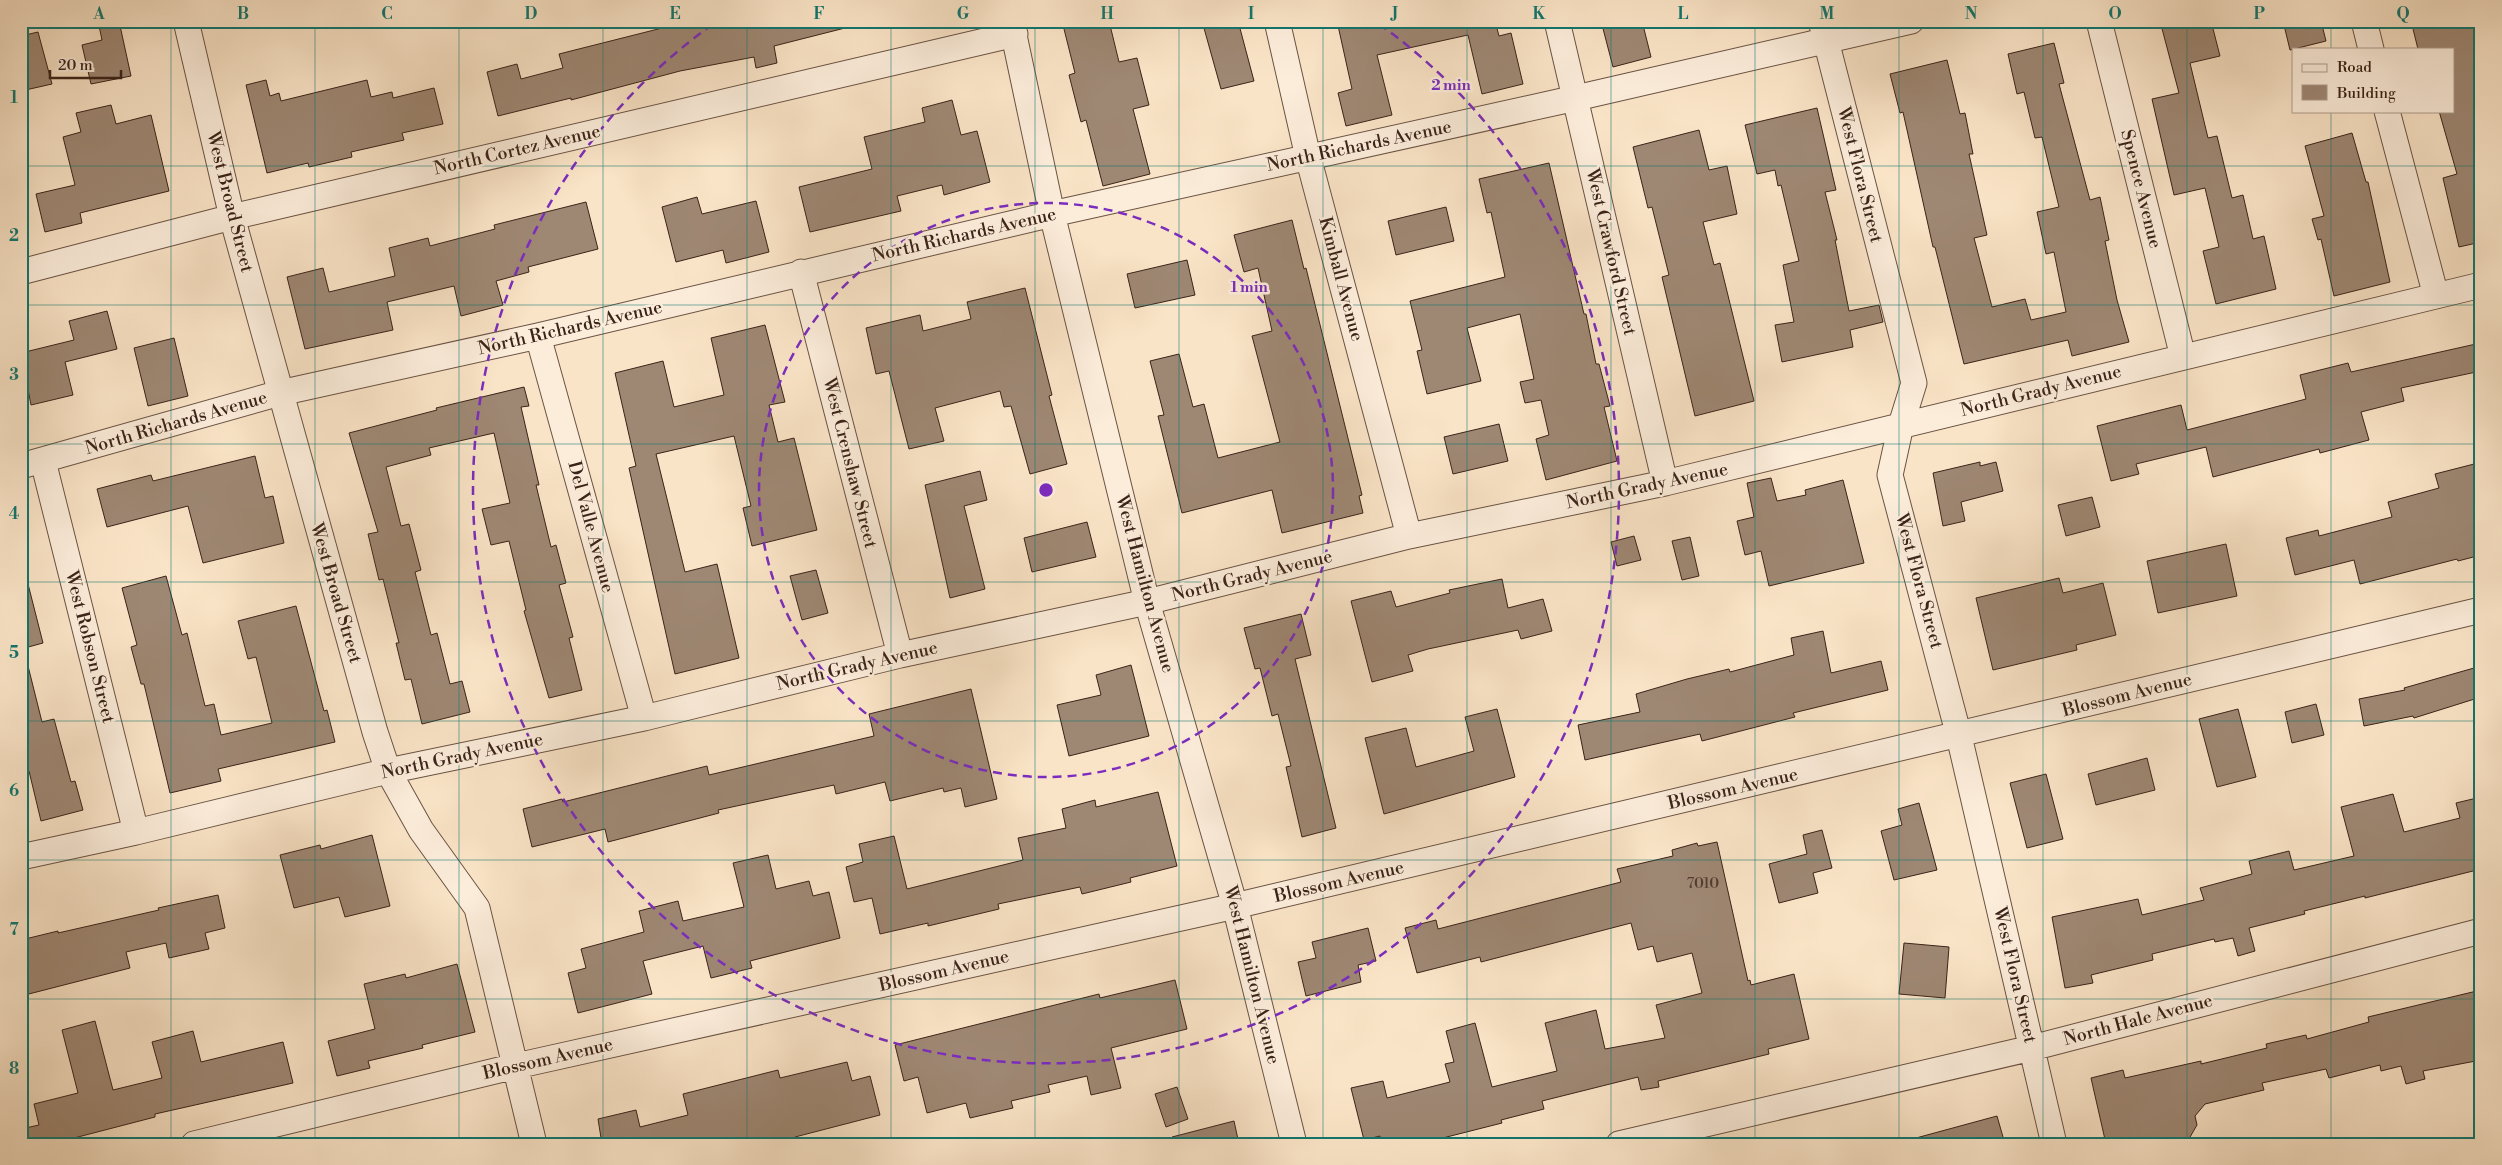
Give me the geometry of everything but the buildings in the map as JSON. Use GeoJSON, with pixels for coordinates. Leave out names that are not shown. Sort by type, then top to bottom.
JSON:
{"type":"FeatureCollection","features":[{"type":"Feature","properties":{"kind":"street","name":"West Broad Street"},"geometry":{"type":"LineString","coordinates":[[186,21],[232,217],[280,393],[388,771],[421,830],[477,908],[534,1144]]}},
{"type":"Feature","properties":{"kind":"street","name":"Kimball Avenue"},"geometry":{"type":"LineString","coordinates":[[1278,21],[1308,157],[1409,536]]}},
{"type":"Feature","properties":{"kind":"street","name":"West Crawford Street"},"geometry":{"type":"LineString","coordinates":[[1557,21],[1666,483]]}},
{"type":"Feature","properties":{"kind":"street","name":"North Richards Avenue"},"geometry":{"type":"LineString","coordinates":[[32,464],[280,393],[538,336],[801,272],[1052,214],[1576,98],[1824,31],[1911,21]]}},
{"type":"Feature","properties":{"kind":"street","name":"Spence Avenue"},"geometry":{"type":"LineString","coordinates":[[2099,21],[2183,357]]}},
{"type":"Feature","properties":{"kind":"street"},"geometry":{"type":"LineString","coordinates":[[2364,21],[2371,48]]}},
{"type":"Feature","properties":{"kind":"street","name":"North Cortez Avenue"},"geometry":{"type":"LineString","coordinates":[[21,272],[232,217],[1013,28]]}},
{"type":"Feature","properties":{"kind":"street","name":"West Hamilton Avenue"},"geometry":{"type":"LineString","coordinates":[[1013,28],[1052,214],[1148,602],[1235,906],[1294,1144]]}},
{"type":"Feature","properties":{"kind":"street","name":"West Flora Street"},"geometry":{"type":"LineString","coordinates":[[1824,31],[1914,383],[1901,425],[1890,475],[1959,736],[2054,1144]]}},
{"type":"Feature","properties":{"kind":"street"},"geometry":{"type":"LineString","coordinates":[[2387,112],[2436,296]]}},
{"type":"Feature","properties":{"kind":"street","name":"West Crenshaw Street"},"geometry":{"type":"LineString","coordinates":[[801,272],[900,655]]}},
{"type":"Feature","properties":{"kind":"street","name":"North Grady Avenue"},"geometry":{"type":"LineString","coordinates":[[21,857],[136,832],[388,771],[644,718],[900,655],[1148,602],[1409,536],[1666,483],[2481,285]]}},
{"type":"Feature","properties":{"kind":"street","name":"Del Valle Avenue"},"geometry":{"type":"LineString","coordinates":[[538,336],[644,718]]}},
{"type":"Feature","properties":{"kind":"street","name":"West Robson Street"},"geometry":{"type":"LineString","coordinates":[[32,464],[136,832]]}},
{"type":"Feature","properties":{"kind":"street","name":"Blossom Avenue"},"geometry":{"type":"LineString","coordinates":[[194,1144],[516,1066],[1235,906],[1959,736],[2481,610]]}},
{"type":"Feature","properties":{"kind":"street","name":"North Hale Avenue"},"geometry":{"type":"LineString","coordinates":[[1619,1144],[2032,1048],[2481,930]]}}]}
